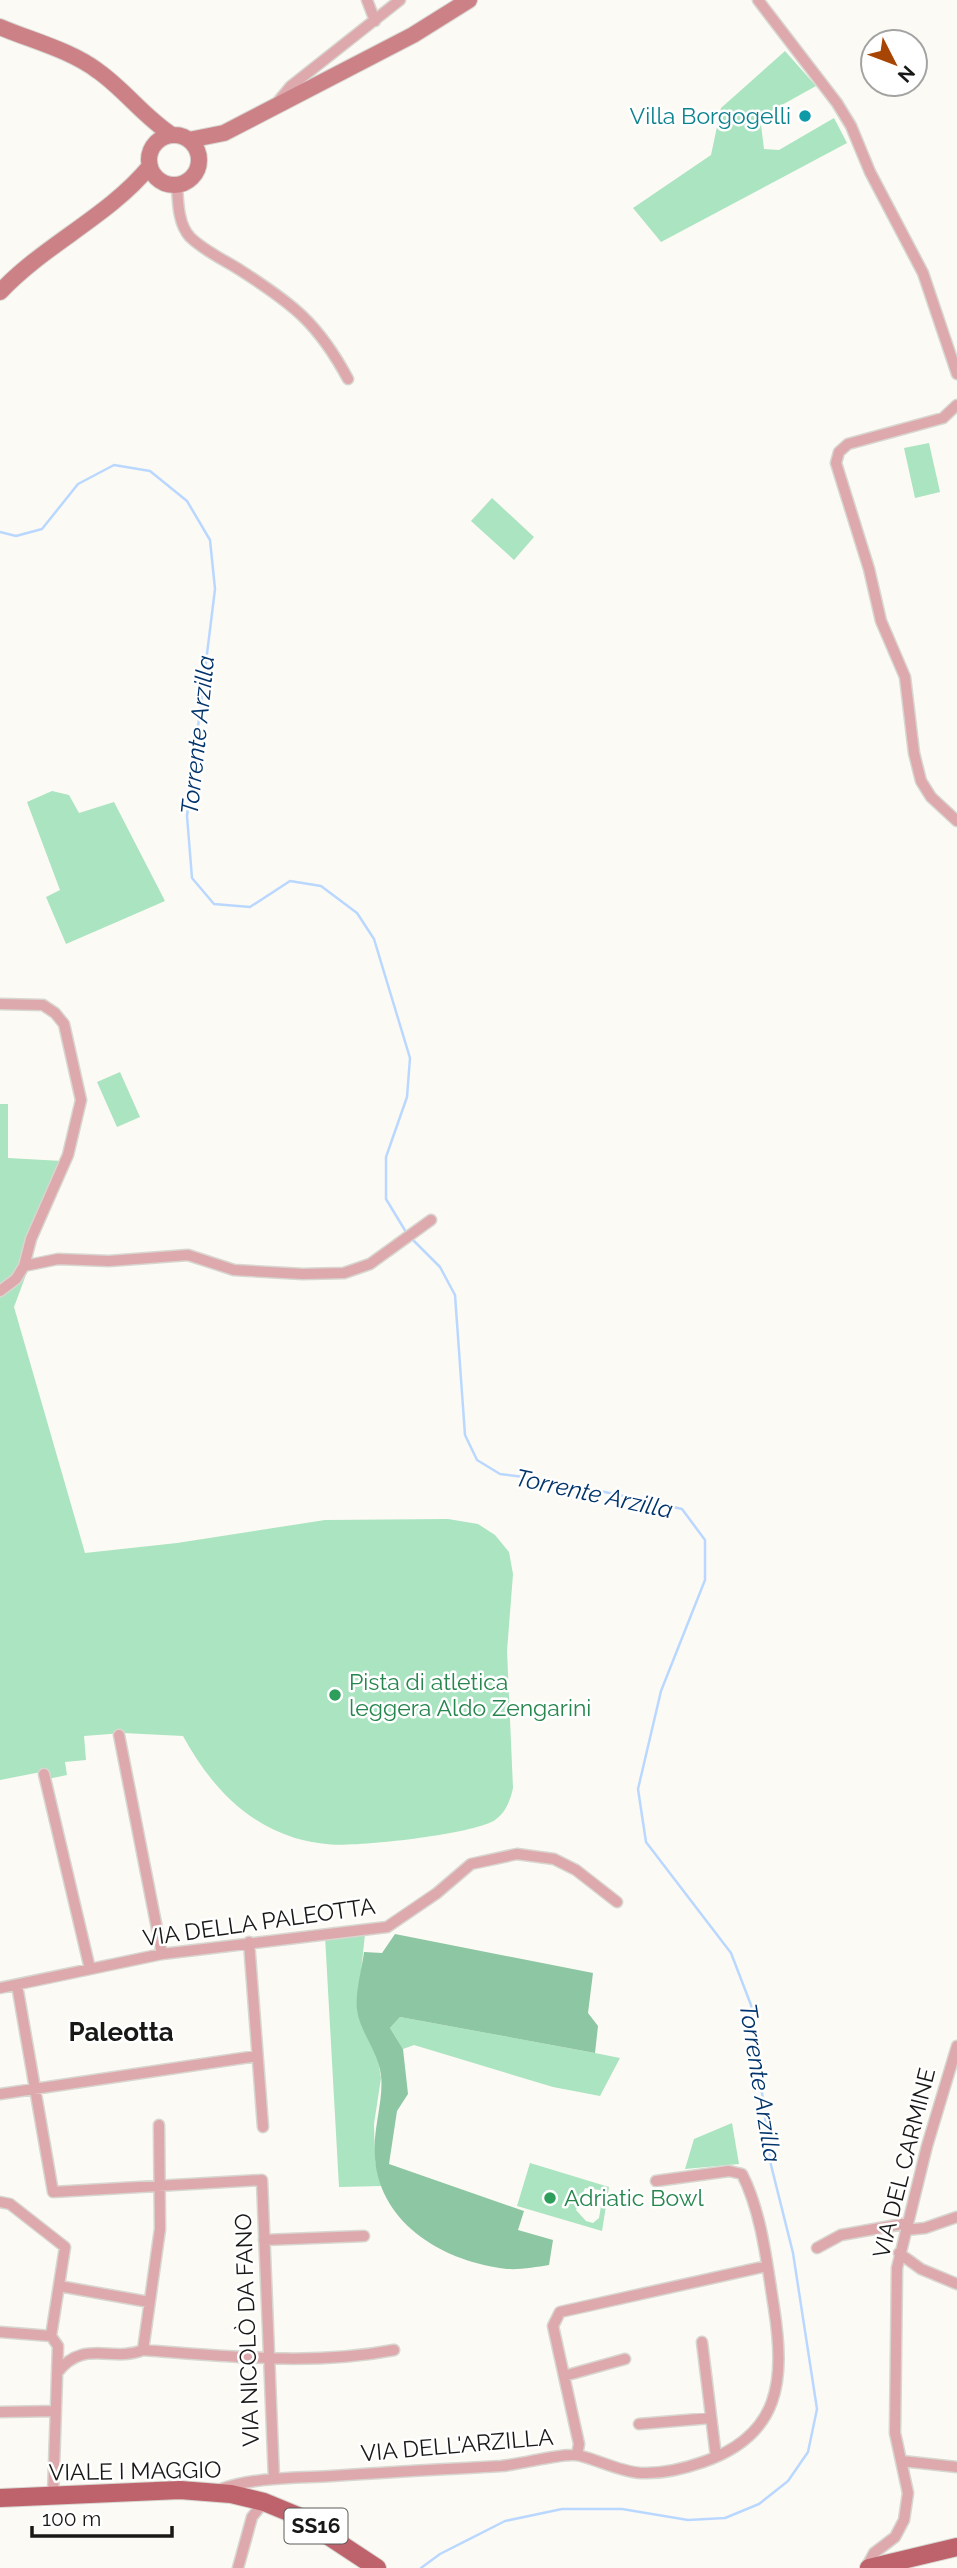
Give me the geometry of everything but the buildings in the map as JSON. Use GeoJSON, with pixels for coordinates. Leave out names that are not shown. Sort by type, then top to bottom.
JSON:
{"type":"FeatureCollection","features":[{"type":"Feature","properties":{"kind":"main road"},"geometry":{"type":"LineString","coordinates":[[0,26],[76,57],[99,71],[146,117],[172,135],[189,140],[224,133],[403,41],[469,0]]}},
{"type":"Feature","properties":{"kind":"main road"},"geometry":{"type":"LineString","coordinates":[[0,292],[46,252],[129,192],[150,166],[152,148],[146,117]]}},
{"type":"Feature","properties":{"kind":"main road"},"geometry":{"type":"LineString","coordinates":[[129,192],[192,177],[199,161],[224,133]]}},
{"type":"Feature","properties":{"kind":"main road"},"geometry":{"type":"LineString","coordinates":[[152,148],[161,139],[172,135]]}},
{"type":"Feature","properties":{"kind":"main road"},"geometry":{"type":"LineString","coordinates":[[189,140],[197,149],[199,161]]}},
{"type":"Feature","properties":{"kind":"main road"},"geometry":{"type":"LineString","coordinates":[[150,166],[155,176],[171,184]]}},
{"type":"Feature","properties":{"kind":"main road","name":"VIALE I MAGGIO"},"geometry":{"type":"LineString","coordinates":[[0,2498],[215,2491],[264,2502],[304,2519],[371,2563]]}},
{"type":"Feature","properties":{"kind":"main road"},"geometry":{"type":"LineString","coordinates":[[867,2568],[957,2547]]}},
{"type":"Feature","properties":{"kind":"street"},"geometry":{"type":"LineString","coordinates":[[368,0],[374,21]]}},
{"type":"Feature","properties":{"kind":"street"},"geometry":{"type":"LineString","coordinates":[[275,106],[291,86],[400,0]]}},
{"type":"Feature","properties":{"kind":"street"},"geometry":{"type":"LineString","coordinates":[[758,0],[837,103],[851,126],[876,183],[923,273],[957,374]]}},
{"type":"Feature","properties":{"kind":"street"},"geometry":{"type":"LineString","coordinates":[[171,184],[189,236],[275,293],[308,320],[329,345],[348,379]]}},
{"type":"Feature","properties":{"kind":"street"},"geometry":{"type":"LineString","coordinates":[[957,405],[943,418],[848,444],[839,452],[836,463],[881,621],[905,677],[914,753],[921,781],[931,797],[957,821]]}},
{"type":"Feature","properties":{"kind":"street"},"geometry":{"type":"LineString","coordinates":[[0,1004],[43,1005],[55,1013],[64,1024],[81,1100],[68,1155],[31,1239],[24,1266],[16,1279],[0,1291]]}},
{"type":"Feature","properties":{"kind":"street"},"geometry":{"type":"LineString","coordinates":[[24,1266],[58,1259],[109,1261],[188,1255],[234,1270],[303,1274],[344,1273],[370,1264],[431,1220]]}},
{"type":"Feature","properties":{"kind":"street"},"geometry":{"type":"LineString","coordinates":[[119,1735],[162,1954]]}},
{"type":"Feature","properties":{"kind":"street"},"geometry":{"type":"LineString","coordinates":[[44,1774],[90,1969]]}},
{"type":"Feature","properties":{"kind":"street","name":"VIA DELLA PALEOTTA"},"geometry":{"type":"LineString","coordinates":[[0,1988],[162,1954],[387,1927],[437,1893],[471,1864],[517,1854],[554,1859],[576,1870],[617,1902]]}},
{"type":"Feature","properties":{"kind":"street"},"geometry":{"type":"LineString","coordinates":[[249,1942],[263,2127]]}},
{"type":"Feature","properties":{"kind":"street"},"geometry":{"type":"LineString","coordinates":[[17,1985],[53,2192],[159,2185]]}},
{"type":"Feature","properties":{"kind":"street","name":"VIA DEL CARMINE"},"geometry":{"type":"LineString","coordinates":[[867,2568],[874,2553],[895,2537],[904,2520],[908,2493],[895,2433],[897,2268],[946,2077],[957,2046]]}},
{"type":"Feature","properties":{"kind":"street"},"geometry":{"type":"LineString","coordinates":[[0,2094],[257,2056]]}},
{"type":"Feature","properties":{"kind":"street"},"geometry":{"type":"LineString","coordinates":[[143,2350],[160,2229],[159,2125]]}},
{"type":"Feature","properties":{"kind":"street","name":"VIA DELL'ARZILLA"},"geometry":{"type":"LineString","coordinates":[[215,2491],[274,2479],[527,2464],[577,2455],[611,2468],[638,2473],[665,2472],[716,2457],[737,2446],[754,2433],[765,2418],[778,2386],[780,2364],[767,2266],[748,2186],[742,2174],[729,2171],[656,2182]]}},
{"type":"Feature","properties":{"kind":"street","name":"VIA NICOLÒ DA FANO"},"geometry":{"type":"LineString","coordinates":[[159,2185],[262,2180],[267,2359],[274,2479]]}},
{"type":"Feature","properties":{"kind":"street"},"geometry":{"type":"LineString","coordinates":[[0,2202],[10,2204],[65,2246],[51,2336],[58,2346],[53,2496]]}},
{"type":"Feature","properties":{"kind":"street"},"geometry":{"type":"LineString","coordinates":[[817,2248],[841,2235],[907,2226],[925,2228],[957,2217]]}},
{"type":"Feature","properties":{"kind":"street"},"geometry":{"type":"LineString","coordinates":[[264,2240],[364,2236]]}},
{"type":"Feature","properties":{"kind":"street"},"geometry":{"type":"LineString","coordinates":[[899,2253],[921,2269],[957,2284]]}},
{"type":"Feature","properties":{"kind":"street"},"geometry":{"type":"LineString","coordinates":[[577,2455],[579,2444],[553,2326],[560,2312],[767,2266]]}},
{"type":"Feature","properties":{"kind":"street"},"geometry":{"type":"LineString","coordinates":[[897,2268],[921,2269]]}},
{"type":"Feature","properties":{"kind":"street"},"geometry":{"type":"LineString","coordinates":[[59,2286],[149,2302]]}},
{"type":"Feature","properties":{"kind":"street"},"geometry":{"type":"LineString","coordinates":[[0,2332],[51,2336]]}},
{"type":"Feature","properties":{"kind":"street"},"geometry":{"type":"LineString","coordinates":[[702,2342],[716,2457]]}},
{"type":"Feature","properties":{"kind":"street"},"geometry":{"type":"LineString","coordinates":[[57,2373],[75,2356],[95,2352],[135,2353],[143,2350],[267,2359],[362,2356],[394,2350]]}},
{"type":"Feature","properties":{"kind":"street"},"geometry":{"type":"LineString","coordinates":[[564,2376],[625,2358]]}},
{"type":"Feature","properties":{"kind":"street"},"geometry":{"type":"LineString","coordinates":[[0,2412],[56,2411]]}},
{"type":"Feature","properties":{"kind":"street"},"geometry":{"type":"LineString","coordinates":[[639,2424],[711,2418]]}},
{"type":"Feature","properties":{"kind":"street"},"geometry":{"type":"LineString","coordinates":[[902,2461],[957,2467]]}},
{"type":"Feature","properties":{"kind":"street"},"geometry":{"type":"LineString","coordinates":[[246,2497],[252,2517]]}},
{"type":"Feature","properties":{"kind":"street"},"geometry":{"type":"LineString","coordinates":[[238,2568],[252,2517],[264,2502]]}},
{"type":"Feature","properties":{"kind":"green space"},"geometry":{"type":"Polygon","coordinates":[[[785,51],[816,86],[760,117],[764,149],[779,150],[834,118],[847,143],[661,242],[633,208],[711,155],[721,108],[785,51]]]}},
{"type":"Feature","properties":{"kind":"green space"},"geometry":{"type":"Polygon","coordinates":[[[929,443],[940,492],[915,498],[904,448],[929,443]]]}},
{"type":"Feature","properties":{"kind":"green space"},"geometry":{"type":"Polygon","coordinates":[[[492,498],[534,537],[514,560],[471,521],[492,498]]]}},
{"type":"Feature","properties":{"kind":"green space"},"geometry":{"type":"Polygon","coordinates":[[[52,791],[69,795],[79,813],[114,802],[165,901],[66,944],[46,897],[60,890],[27,802],[52,791]]]}},
{"type":"Feature","properties":{"kind":"green space"},"geometry":{"type":"Polygon","coordinates":[[[120,1072],[140,1117],[117,1127],[97,1082],[120,1072]]]}},
{"type":"Feature","properties":{"kind":"green space"},"geometry":{"type":"Polygon","coordinates":[[[0,1104],[8,1104],[8,1158],[62,1161],[19,1267],[27,1272],[14,1307],[85,1553],[177,1543],[325,1520],[448,1519],[478,1524],[495,1535],[509,1552],[513,1574],[507,1651],[513,1788],[507,1806],[495,1820],[440,1835],[386,1842],[340,1845],[299,1839],[276,1831],[243,1811],[204,1769],[183,1736],[123,1733],[84,1736],[86,1760],[65,1762],[67,1775],[48,1779],[46,1771],[0,1780],[0,1104]]]}},
{"type":"Feature","properties":{"kind":"green space"},"geometry":{"type":"Polygon","coordinates":[[[365,1934],[357,2010],[378,2060],[381,2078],[374,2124],[375,2161],[382,2186],[339,2187],[325,1936],[365,1934]]]}},
{"type":"Feature","properties":{"kind":"green space"},"geometry":{"type":"Polygon","coordinates":[[[395,1934],[593,1973],[588,2013],[598,2026],[595,2053],[400,2017],[390,2028],[403,2049],[408,2094],[397,2111],[389,2164],[524,2211],[518,2230],[553,2240],[549,2265],[507,2269],[484,2265],[440,2249],[403,2221],[380,2183],[375,2148],[381,2075],[359,2018],[357,1996],[364,1952],[382,1953],[395,1934]]]}},
{"type":"Feature","properties":{"kind":"green space"},"geometry":{"type":"Polygon","coordinates":[[[400,2017],[620,2058],[600,2096],[553,2087],[414,2045],[403,2049],[390,2028],[400,2017]]]}},
{"type":"Feature","properties":{"kind":"green space"},"geometry":{"type":"Polygon","coordinates":[[[732,2123],[739,2164],[685,2169],[694,2139],[732,2123]]]}},
{"type":"Feature","properties":{"kind":"green space","name":"Adriatic Bowl"},"geometry":{"type":"Polygon","coordinates":[[[530,2163],[609,2187],[602,2231],[517,2206],[530,2163]],[[585,2188],[576,2210],[586,2221],[593,2223],[599,2218],[603,2194],[600,2190],[585,2188]]]}},
{"type":"Feature","properties":{"kind":"waterway","name":"Torrente Arzilla"},"geometry":{"type":"LineString","coordinates":[[0,532],[16,536],[42,529],[78,484],[114,465],[150,471],[187,501],[210,540],[215,589],[187,816],[192,878],[214,904],[250,907],[290,881],[321,886],[357,913],[374,939],[410,1058],[407,1097],[386,1157],[386,1199],[406,1232]]}},
{"type":"Feature","properties":{"kind":"waterway","name":"Torrente Arzilla"},"geometry":{"type":"LineString","coordinates":[[410,1237],[440,1267],[455,1295],[465,1435],[477,1460],[500,1474],[555,1481],[682,1509],[705,1540],[705,1580],[661,1691],[638,1789],[646,1842],[731,1953],[751,2005],[771,2165],[793,2253],[817,2409],[808,2452],[788,2481],[759,2504],[725,2518],[688,2520],[622,2509],[562,2509],[505,2521],[440,2554],[421,2568]]}},
{"type":"Feature","properties":{"kind":"place","name":"Villa Borgogelli"},"geometry":{"type":"Point","coordinates":[805,116]}},
{"type":"Feature","properties":{"kind":"place","name":"Pista di atletica leggera Aldo Zengarini"},"geometry":{"type":"Point","coordinates":[335,1695]}},
{"type":"Feature","properties":{"kind":"place","name":"Adriatic Bowl"},"geometry":{"type":"Point","coordinates":[550,2198]}},
{"type":"Feature","properties":{"kind":"district","name":"Paleotta"},"geometry":{"type":"Point","coordinates":[121,2032]}}]}
